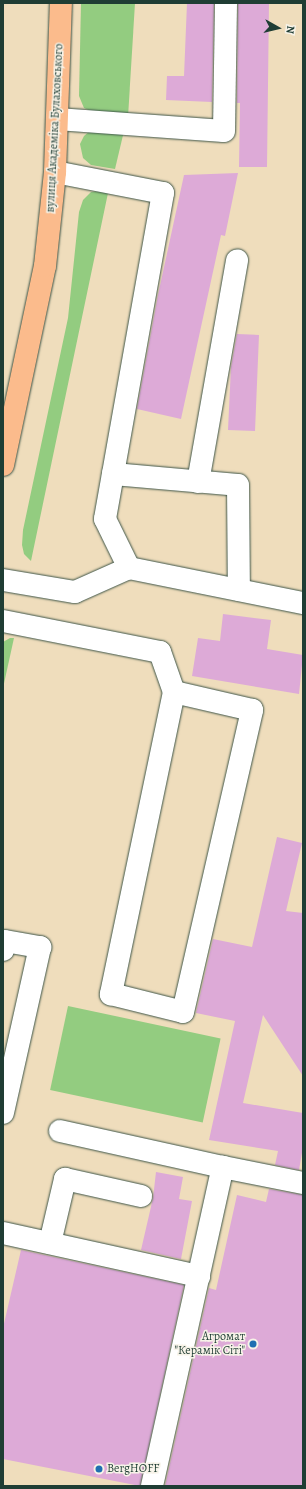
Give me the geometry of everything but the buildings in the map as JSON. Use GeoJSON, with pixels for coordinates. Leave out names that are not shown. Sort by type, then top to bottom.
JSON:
{"type":"FeatureCollection","features":[{"type":"Feature","properties":{"kind":"main road","name":"вулиця Академіка Булаховського"},"geometry":{"type":"LineString","coordinates":[[3,464],[46,266],[55,172],[61,3]]}},
{"type":"Feature","properties":{"kind":"lane"},"geometry":{"type":"LineString","coordinates":[[57,119],[224,131],[226,3]]}},
{"type":"Feature","properties":{"kind":"lane"},"geometry":{"type":"LineString","coordinates":[[55,172],[163,193],[105,519],[129,568]]}},
{"type":"Feature","properties":{"kind":"lane"},"geometry":{"type":"LineString","coordinates":[[198,482],[237,260]]}},
{"type":"Feature","properties":{"kind":"lane"},"geometry":{"type":"LineString","coordinates":[[113,474],[238,485],[240,590]]}},
{"type":"Feature","properties":{"kind":"lane"},"geometry":{"type":"LineString","coordinates":[[3,580],[75,592],[129,568],[303,603]]}},
{"type":"Feature","properties":{"kind":"lane"},"geometry":{"type":"LineString","coordinates":[[3,621],[160,652],[174,692],[111,994],[183,1012],[252,710],[174,692]]}},
{"type":"Feature","properties":{"kind":"lane"},"geometry":{"type":"LineString","coordinates":[[3,950],[5,941],[40,947],[3,1113]]}},
{"type":"Feature","properties":{"kind":"lane"},"geometry":{"type":"LineString","coordinates":[[60,1131],[303,1183]]}},
{"type":"Feature","properties":{"kind":"lane"},"geometry":{"type":"LineString","coordinates":[[152,1486],[223,1167]]}},
{"type":"Feature","properties":{"kind":"lane"},"geometry":{"type":"LineString","coordinates":[[50,1243],[64,1179],[141,1196]]}},
{"type":"Feature","properties":{"kind":"lane"},"geometry":{"type":"LineString","coordinates":[[3,1233],[199,1276]]}},
{"type":"Feature","properties":{"kind":"green space"},"geometry":{"type":"Polygon","coordinates":[[[81,3],[135,3],[128,117],[91,111],[84,108],[79,96],[81,3]]]}},
{"type":"Feature","properties":{"kind":"green space"},"geometry":{"type":"Polygon","coordinates":[[[90,131],[124,131],[115,169],[91,165],[83,158],[80,144],[84,136],[90,131]]]}},
{"type":"Feature","properties":{"kind":"green space"},"geometry":{"type":"Polygon","coordinates":[[[99,191],[108,193],[31,561],[24,554],[22,545],[23,530],[68,318],[79,212],[83,200],[91,192],[99,191]]]}},
{"type":"Feature","properties":{"kind":"green space"},"geometry":{"type":"Polygon","coordinates":[[[10,638],[14,638],[3,688],[3,642],[10,638]]]}},
{"type":"Feature","properties":{"kind":"green space"},"geometry":{"type":"Polygon","coordinates":[[[68,1006],[221,1038],[203,1123],[50,1090],[68,1006]]]}},
{"type":"Feature","properties":{"kind":"place","name":"Агромат \"Керамік Сіті\""},"geometry":{"type":"Point","coordinates":[253,1344]}},
{"type":"Feature","properties":{"kind":"place","name":"BergHOFF"},"geometry":{"type":"Point","coordinates":[99,1469]}}]}
